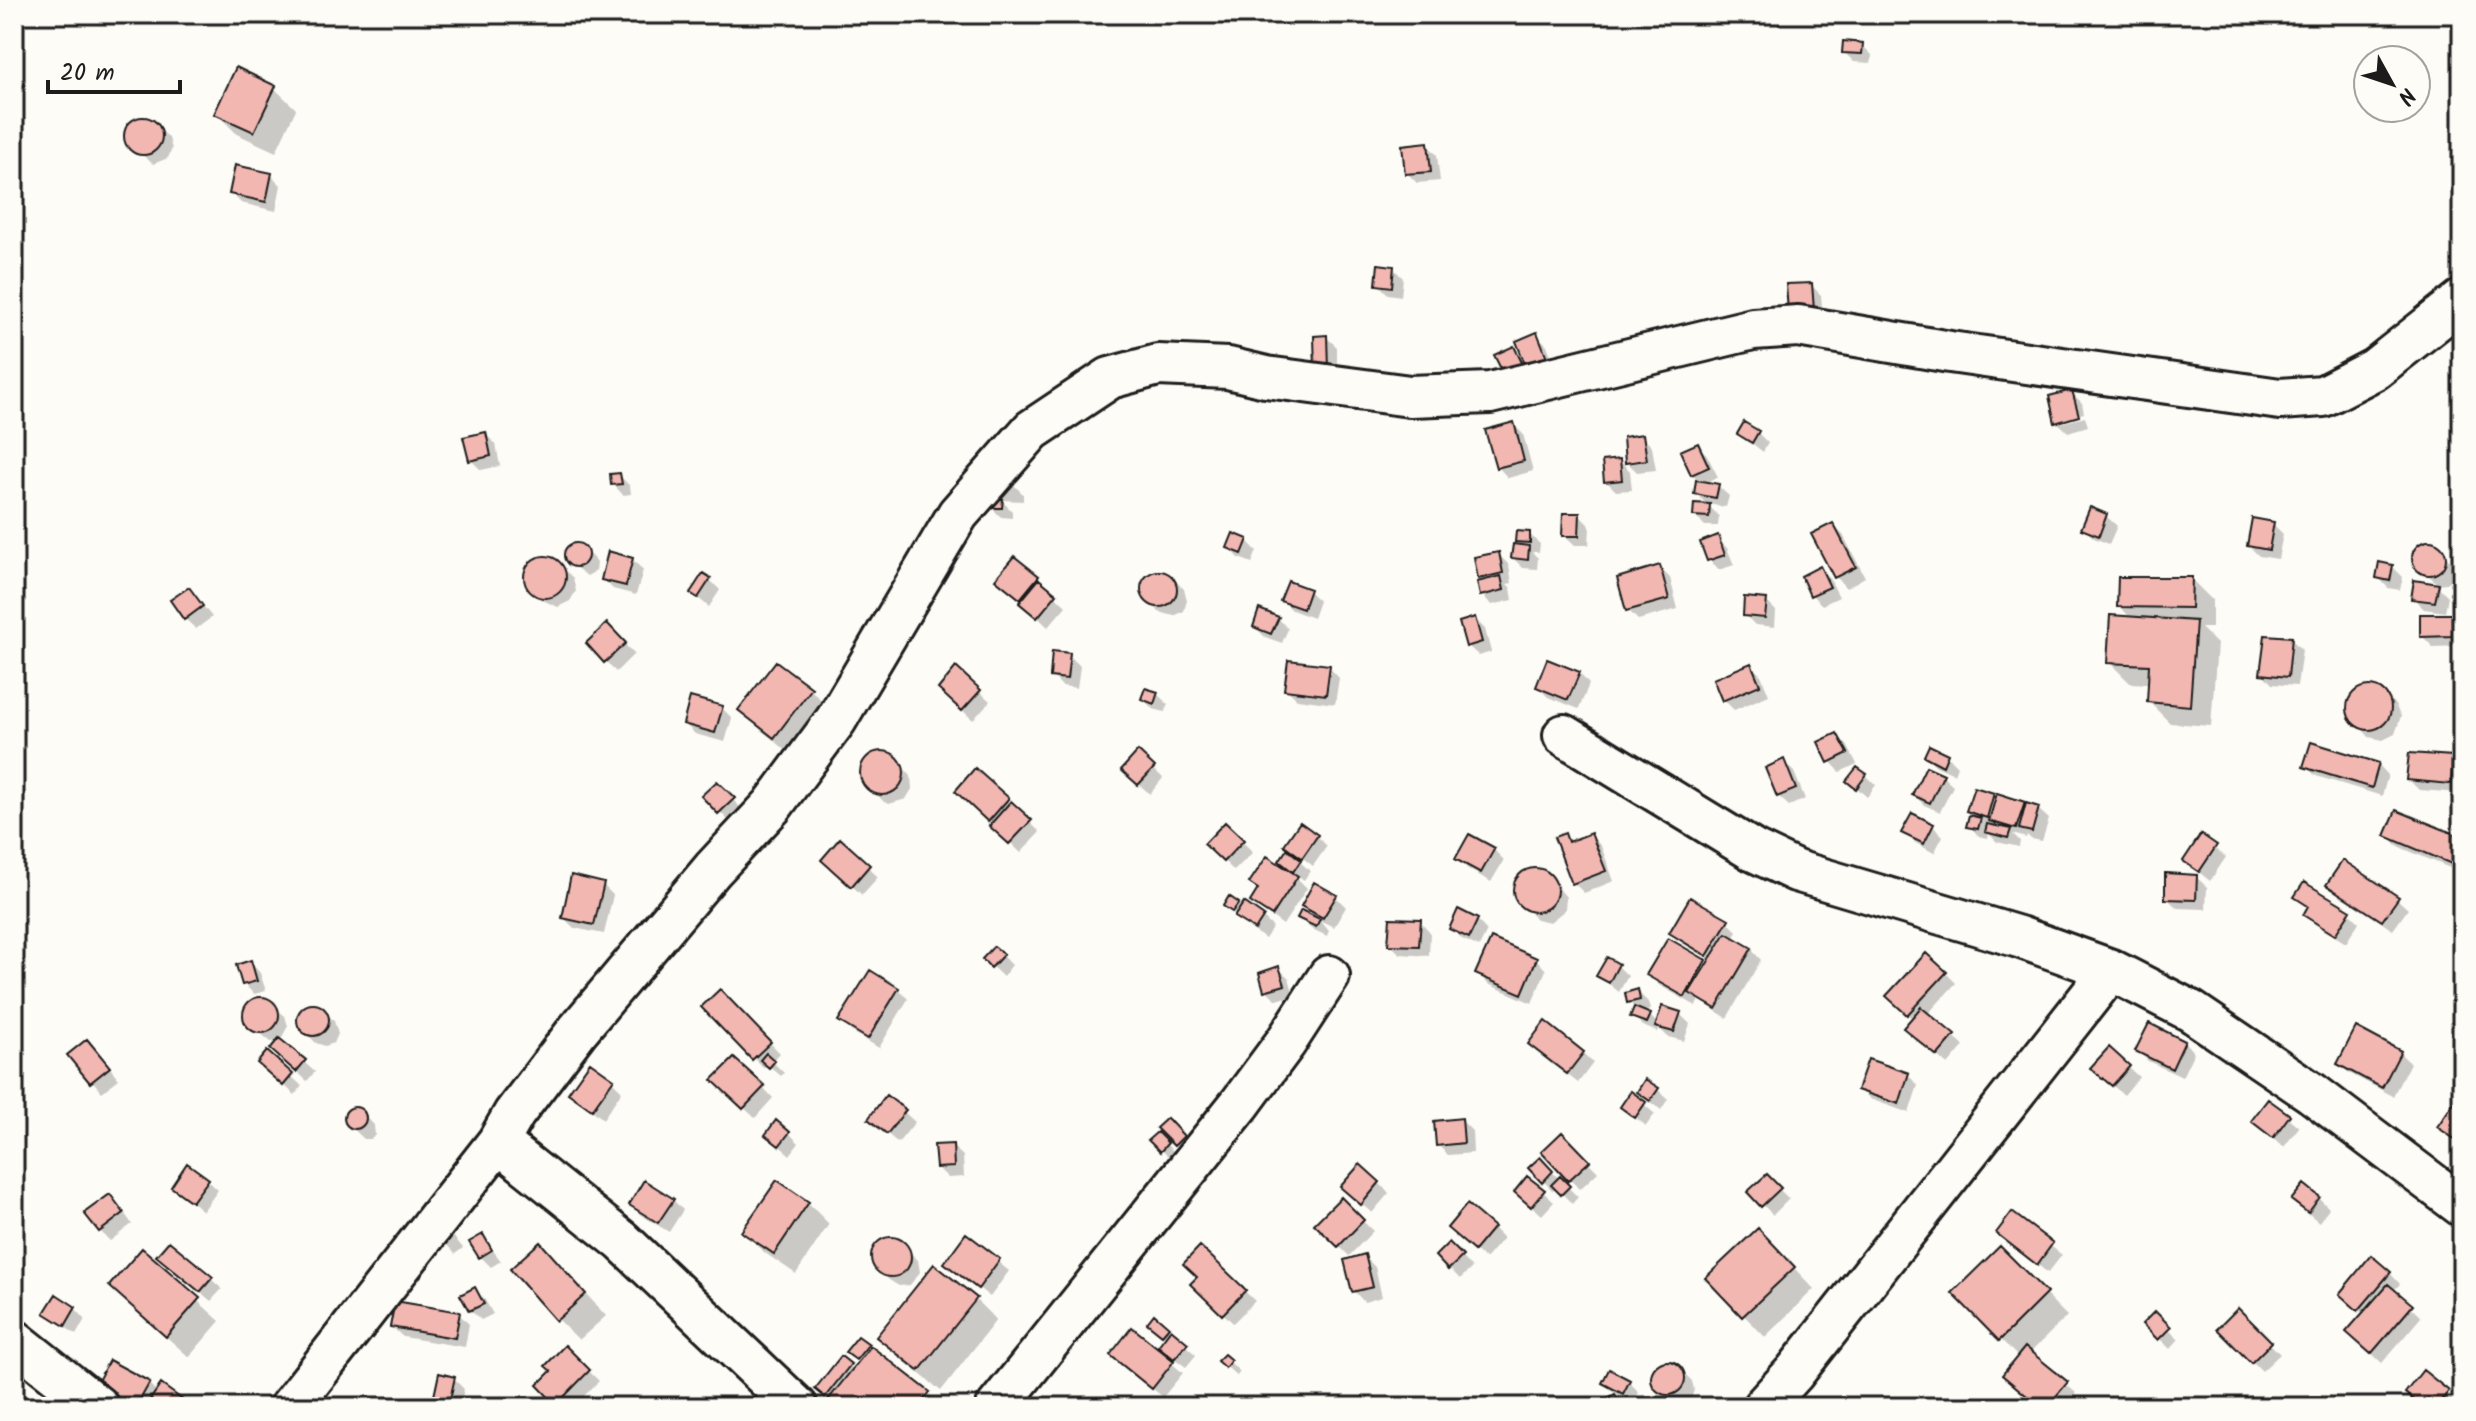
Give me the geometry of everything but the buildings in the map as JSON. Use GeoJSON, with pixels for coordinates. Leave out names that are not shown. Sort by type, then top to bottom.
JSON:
{"type":"FeatureCollection","features":[{"type":"Feature","properties":{"kind":"street"},"geometry":{"type":"LineString","coordinates":[[290,1407],[498,1142],[514,1114],[577,1031],[713,869],[772,806],[836,720],[958,514],[1032,430],[1110,378],[1158,365],[1214,367],[1410,396],[1490,393],[1753,329],[1798,326],[1950,352],[2280,399],[2323,396],[2375,369],[2462,300]]}},
{"type":"Feature","properties":{"kind":"street"},"geometry":{"type":"LineString","coordinates":[[1564,735],[1754,851],[1796,871],[2019,937],[2111,970],[2191,1011],[2312,1093],[2462,1206]]}},
{"type":"Feature","properties":{"kind":"street"},"geometry":{"type":"LineString","coordinates":[[1763,1407],[1794,1373],[2111,970]]}},
{"type":"Feature","properties":{"kind":"street"},"geometry":{"type":"LineString","coordinates":[[997,1407],[1249,1091],[1329,976]]}},
{"type":"Feature","properties":{"kind":"street"},"geometry":{"type":"LineString","coordinates":[[498,1142],[622,1241],[797,1407]]}},
{"type":"Feature","properties":{"kind":"street"},"geometry":{"type":"LineString","coordinates":[[14,1340],[98,1407]]}}]}
